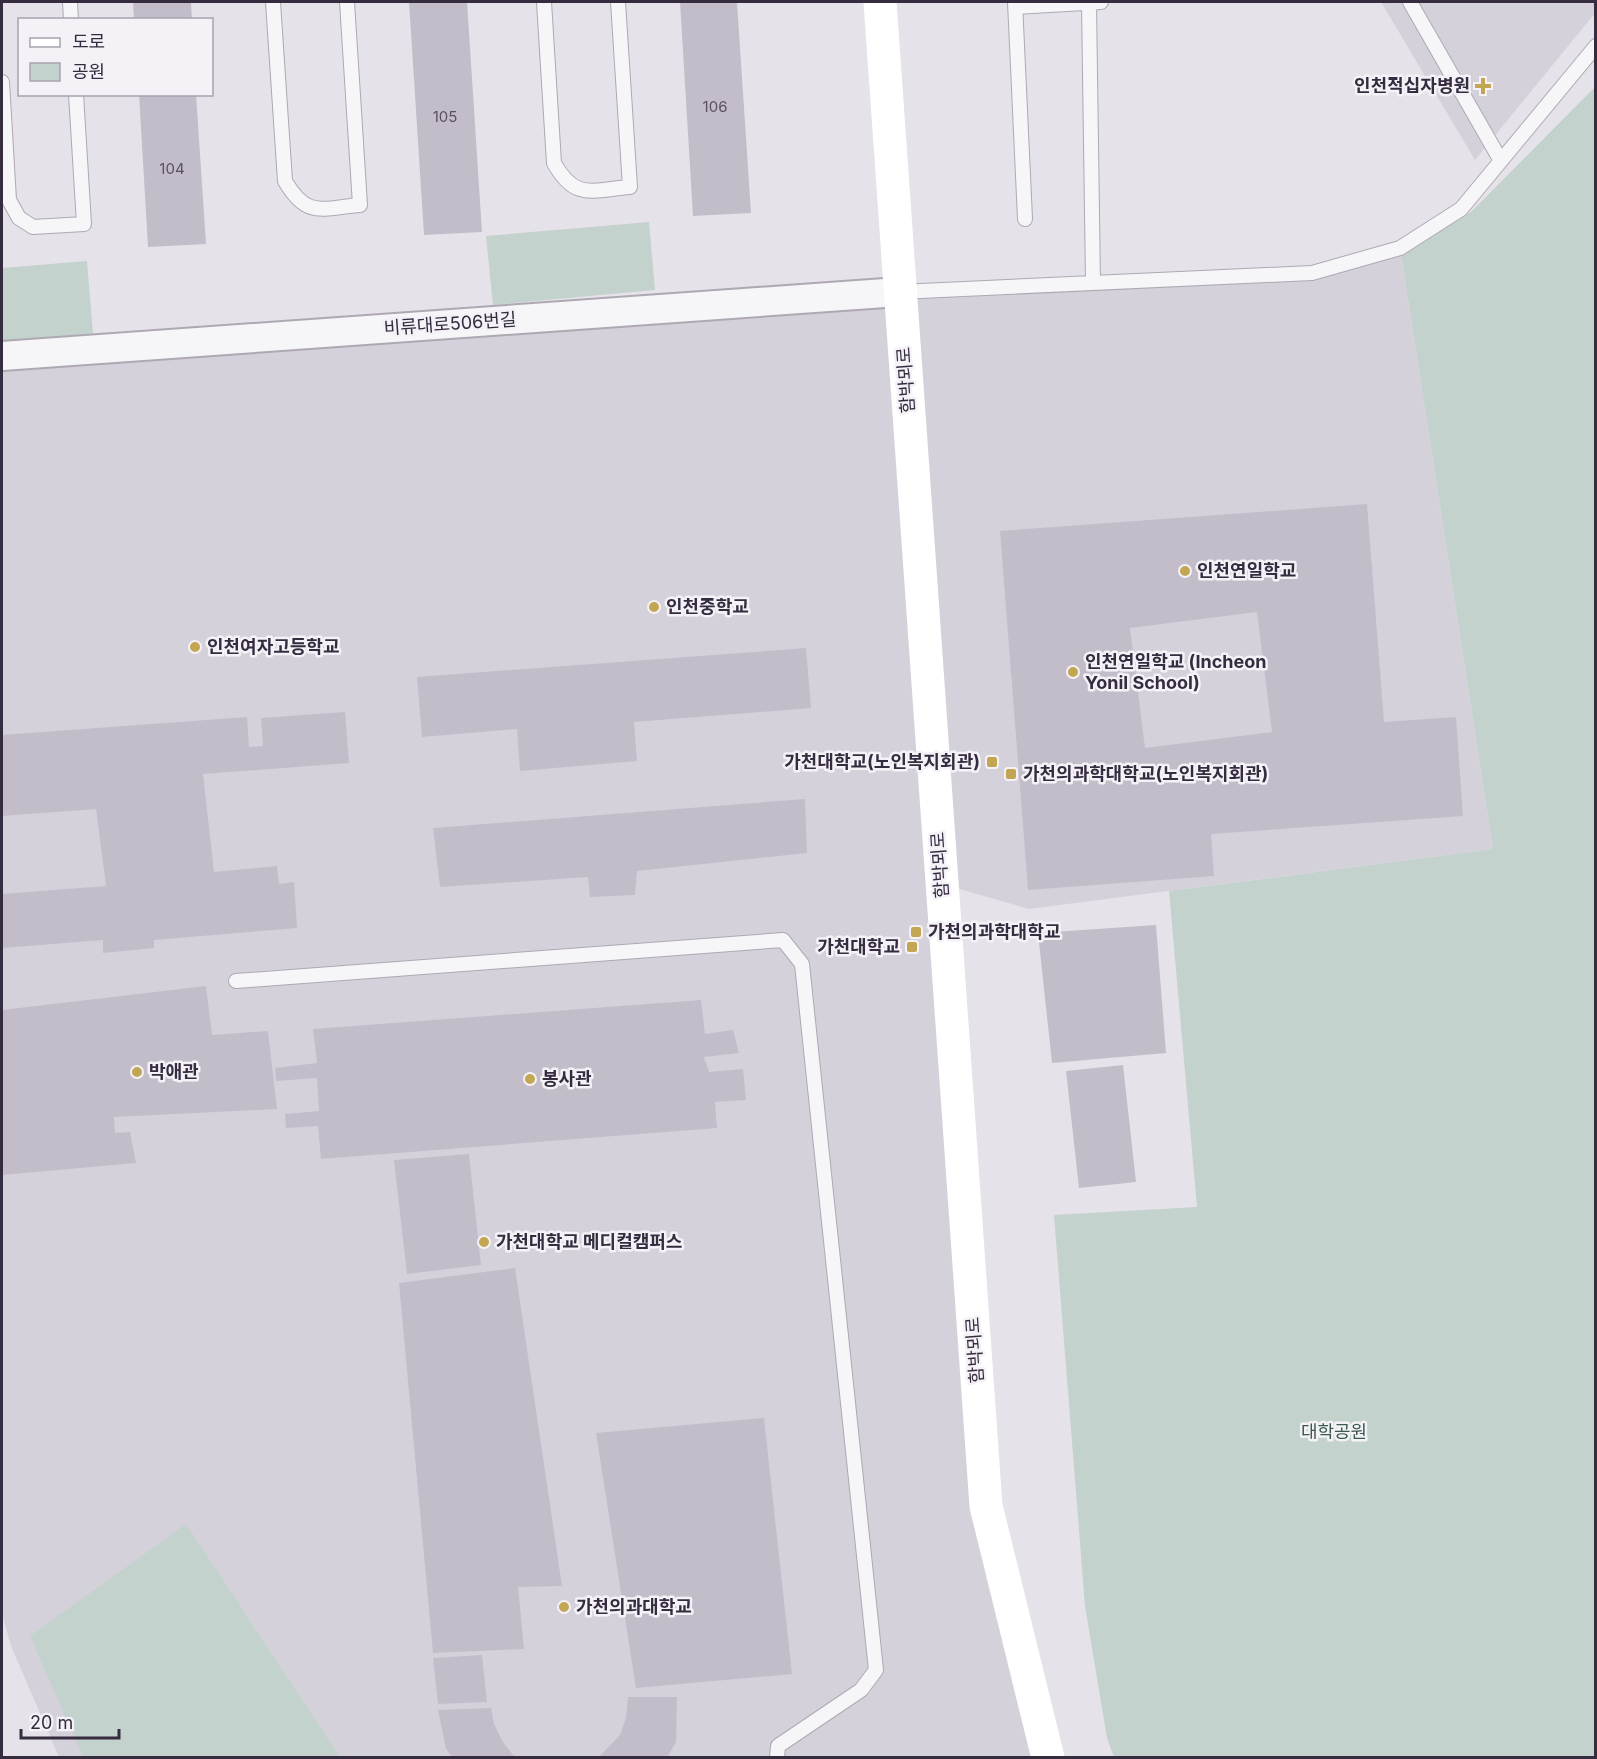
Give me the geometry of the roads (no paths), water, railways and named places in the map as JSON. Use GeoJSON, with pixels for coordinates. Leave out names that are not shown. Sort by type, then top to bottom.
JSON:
{"type":"FeatureCollection","features":[{"type":"Feature","properties":{"kind":"main road","name":"함박뫼로"},"geometry":{"type":"LineString","coordinates":[[880,2],[986,1506],[1048,1758]]}},
{"type":"Feature","properties":{"kind":"street","name":"비류대로506번길"},"geometry":{"type":"LineString","coordinates":[[2,356],[899,292]]}},
{"type":"Feature","properties":{"kind":"lane"},"geometry":{"type":"LineString","coordinates":[[70,2],[71,18]]}},
{"type":"Feature","properties":{"kind":"lane"},"geometry":{"type":"LineString","coordinates":[[273,2],[285,181],[295,199],[309,208],[360,205],[347,2]]}},
{"type":"Feature","properties":{"kind":"lane"},"geometry":{"type":"LineString","coordinates":[[544,2],[554,164],[564,182],[579,191],[630,187],[618,2]]}},
{"type":"Feature","properties":{"kind":"lane"},"geometry":{"type":"LineString","coordinates":[[1025,219],[1015,4],[1095,2],[1093,283]]}},
{"type":"Feature","properties":{"kind":"lane"},"geometry":{"type":"LineString","coordinates":[[1410,2],[1501,161]]}},
{"type":"Feature","properties":{"kind":"lane"},"geometry":{"type":"LineString","coordinates":[[899,292],[1312,273],[1400,248],[1461,209],[1596,46]]}},
{"type":"Feature","properties":{"kind":"lane"},"geometry":{"type":"LineString","coordinates":[[2,82],[9,200],[19,218],[33,227],[84,224],[76,96]]}},
{"type":"Feature","properties":{"kind":"lane"},"geometry":{"type":"LineString","coordinates":[[236,981],[783,940],[802,964],[876,1670],[861,1690],[778,1746],[777,1758]]}},
{"type":"Feature","properties":{"kind":"place","name":"인천적십자병원"},"geometry":{"type":"Point","coordinates":[1483,86]}},
{"type":"Feature","properties":{"kind":"place","name":"인천연일학교"},"geometry":{"type":"Point","coordinates":[1185,571]}},
{"type":"Feature","properties":{"kind":"place","name":"인천중학교"},"geometry":{"type":"Point","coordinates":[654,607]}},
{"type":"Feature","properties":{"kind":"place","name":"인천여자고등학교"},"geometry":{"type":"Point","coordinates":[195,647]}},
{"type":"Feature","properties":{"kind":"place","name":"인천연일학교 (Incheon Yonil School)"},"geometry":{"type":"Point","coordinates":[1073,672]}},
{"type":"Feature","properties":{"kind":"place","name":"가천대학교(노인복지회관)"},"geometry":{"type":"Point","coordinates":[992,762]}},
{"type":"Feature","properties":{"kind":"place","name":"가천의과학대학교(노인복지회관)"},"geometry":{"type":"Point","coordinates":[1011,774]}},
{"type":"Feature","properties":{"kind":"place","name":"가천의과학대학교"},"geometry":{"type":"Point","coordinates":[916,932]}},
{"type":"Feature","properties":{"kind":"place","name":"가천대학교"},"geometry":{"type":"Point","coordinates":[912,947]}},
{"type":"Feature","properties":{"kind":"place","name":"박애관"},"geometry":{"type":"Point","coordinates":[137,1072]}},
{"type":"Feature","properties":{"kind":"place","name":"봉사관"},"geometry":{"type":"Point","coordinates":[530,1079]}},
{"type":"Feature","properties":{"kind":"place","name":"가천대학교 메디컬캠퍼스"},"geometry":{"type":"Point","coordinates":[484,1242]}},
{"type":"Feature","properties":{"kind":"place","name":"가천의과대학교"},"geometry":{"type":"Point","coordinates":[564,1607]}},
{"type":"Feature","properties":{"kind":"park label","name":"대학공원"},"geometry":{"type":"Point","coordinates":[1334,1432]}}]}
